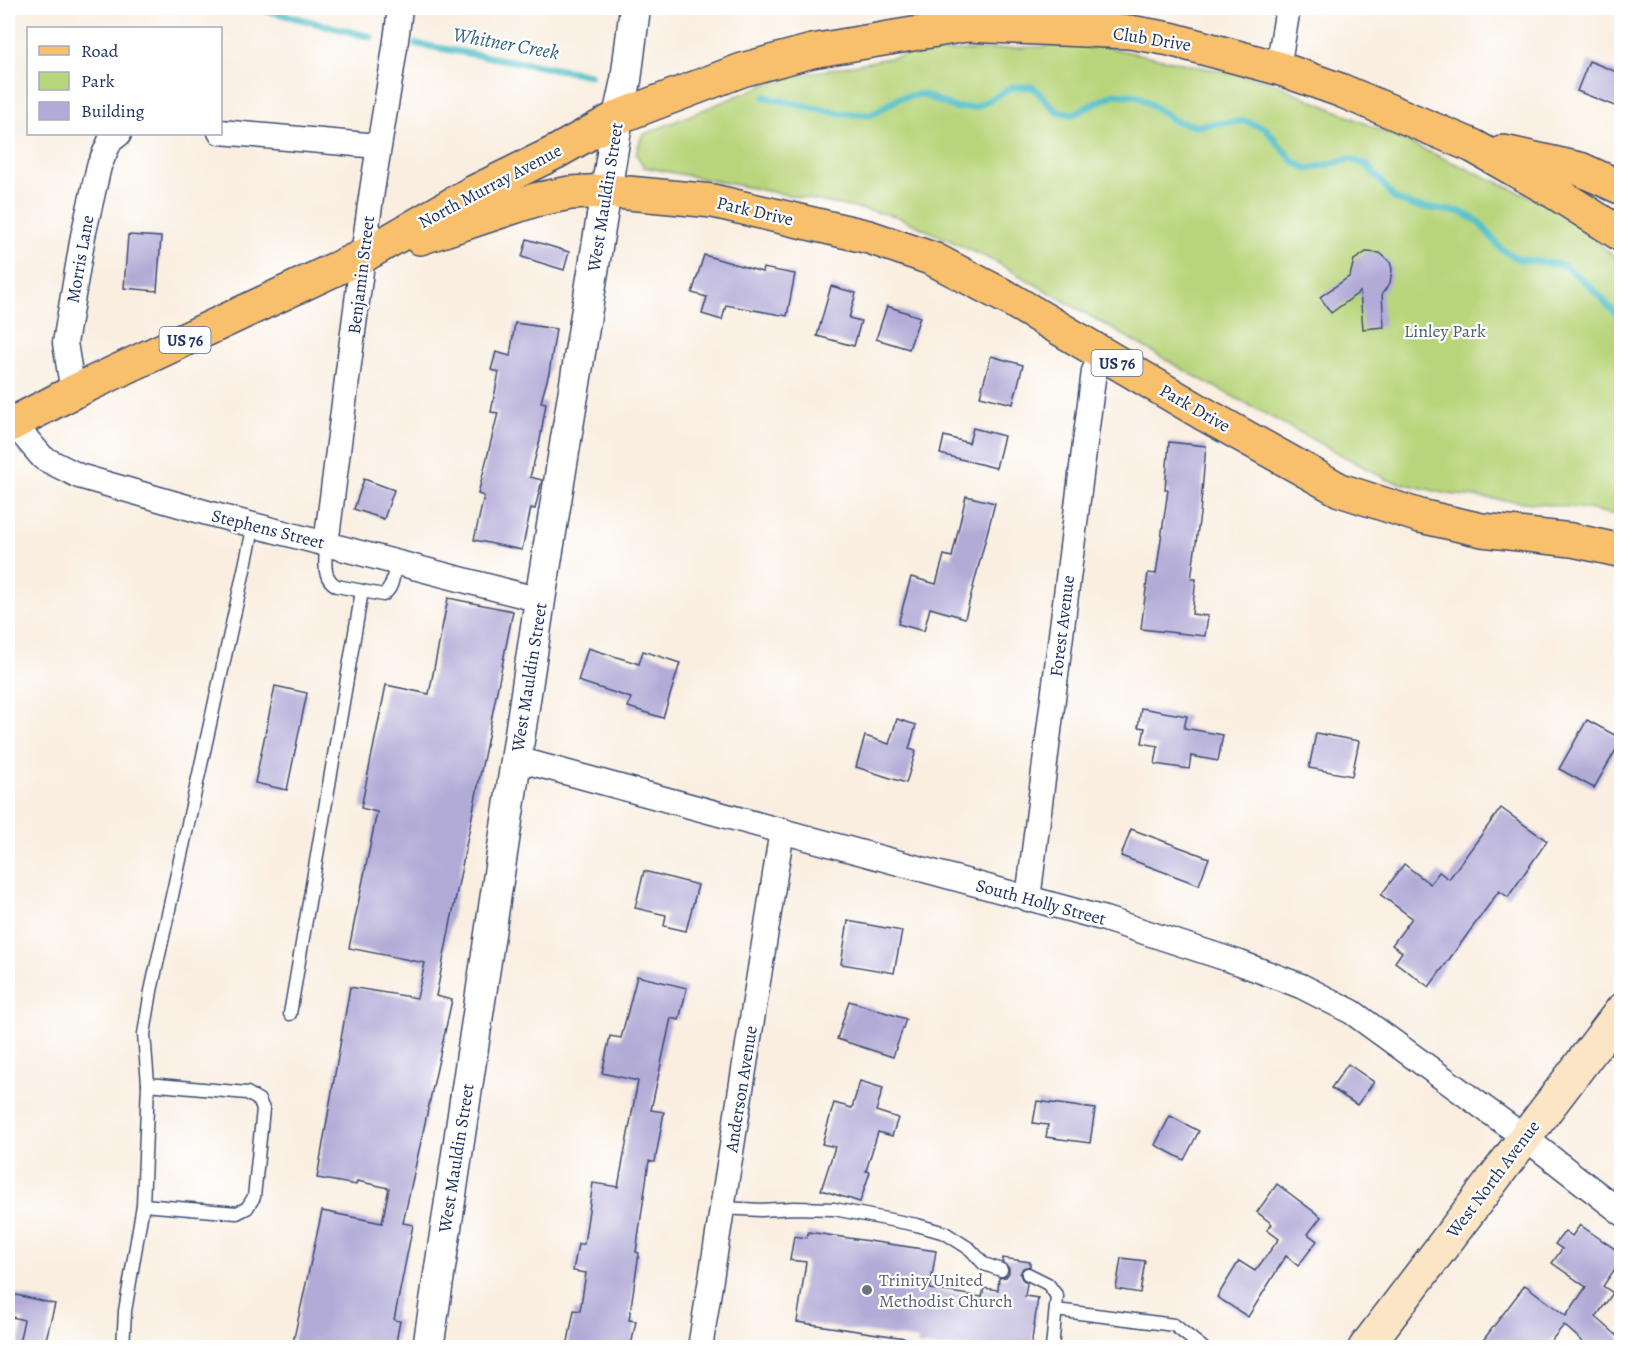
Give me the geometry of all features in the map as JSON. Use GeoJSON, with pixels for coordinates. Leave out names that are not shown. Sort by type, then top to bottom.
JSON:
{"type":"FeatureCollection","features":[{"type":"Feature","properties":{"kind":"main road","name":"Club Drive"},"geometry":{"type":"LineString","coordinates":[[618,117],[742,70],[812,51],[966,25],[1130,32],[1170,39],[1278,68],[1340,90],[1473,146],[1556,193],[1622,235]]}},
{"type":"Feature","properties":{"kind":"main road","name":"North Murray Avenue"},"geometry":{"type":"LineString","coordinates":[[10,424],[72,392],[363,256],[470,194],[556,152],[618,117]]}},
{"type":"Feature","properties":{"kind":"main road"},"geometry":{"type":"LineString","coordinates":[[1473,146],[1580,169],[1622,188]]}},
{"type":"Feature","properties":{"kind":"main road","name":"North Murray Avenue"},"geometry":{"type":"LineString","coordinates":[[363,256],[535,200],[570,193],[607,191]]}},
{"type":"Feature","properties":{"kind":"main road","name":"Park Drive"},"geometry":{"type":"LineString","coordinates":[[607,191],[713,201],[869,237],[933,259],[1008,298],[1204,414],[1340,490],[1420,516],[1482,530],[1572,540],[1622,551]]}},
{"type":"Feature","properties":{"kind":"main road","name":"West North Avenue"},"geometry":{"type":"LineString","coordinates":[[1365,1347],[1622,1010]]}},
{"type":"Feature","properties":{"kind":"street","name":"Benjamin Street"},"geometry":{"type":"LineString","coordinates":[[326,544],[378,146],[395,52],[400,8]]}},
{"type":"Feature","properties":{"kind":"street","name":"West Mauldin Street"},"geometry":{"type":"LineString","coordinates":[[428,1347],[540,600],[618,117],[626,80],[634,8]]}},
{"type":"Feature","properties":{"kind":"street"},"geometry":{"type":"LineString","coordinates":[[1278,68],[1288,8]]}},
{"type":"Feature","properties":{"kind":"street"},"geometry":{"type":"LineString","coordinates":[[222,132],[378,146]]}},
{"type":"Feature","properties":{"kind":"street","name":"Morris Lane"},"geometry":{"type":"LineString","coordinates":[[72,392],[65,343],[83,236],[99,166],[110,141],[118,135]]}},
{"type":"Feature","properties":{"kind":"street","name":"Forest Avenue"},"geometry":{"type":"LineString","coordinates":[[1028,899],[1094,371],[1102,354]]}},
{"type":"Feature","properties":{"kind":"street","name":"Stephens Street"},"geometry":{"type":"LineString","coordinates":[[10,424],[43,458],[79,476],[254,525],[540,600]]}},
{"type":"Feature","properties":{"kind":"street","name":"South Holly Street"},"geometry":{"type":"LineString","coordinates":[[517,759],[1105,919],[1240,963],[1301,986],[1352,1012],[1524,1137],[1622,1213]]}},
{"type":"Feature","properties":{"kind":"street","name":"Anderson Avenue"},"geometry":{"type":"LineString","coordinates":[[700,1347],[782,830]]}},
{"type":"Feature","properties":{"kind":"lane"},"geometry":{"type":"LineString","coordinates":[[123,1347],[125,1311],[143,1205],[148,1084],[144,1034],[151,991],[254,525]]}},
{"type":"Feature","properties":{"kind":"lane"},"geometry":{"type":"LineString","coordinates":[[326,544],[325,575],[331,583],[337,586],[383,595],[392,585],[396,562]]}},
{"type":"Feature","properties":{"kind":"lane"},"geometry":{"type":"LineString","coordinates":[[290,1014],[362,591]]}},
{"type":"Feature","properties":{"kind":"lane"},"geometry":{"type":"LineString","coordinates":[[143,1205],[237,1213],[247,1208],[254,1197],[263,1109],[259,1100],[247,1093],[148,1084]]}},
{"type":"Feature","properties":{"kind":"lane"},"geometry":{"type":"LineString","coordinates":[[722,1208],[834,1209],[917,1225],[945,1233],[970,1249],[984,1264],[1000,1270]]}},
{"type":"Feature","properties":{"kind":"lane"},"geometry":{"type":"LineString","coordinates":[[1028,1274],[1048,1284],[1057,1296],[1052,1347]]}},
{"type":"Feature","properties":{"kind":"lane"},"geometry":{"type":"LineString","coordinates":[[1056,1310],[1174,1325],[1203,1347]]}},
{"type":"Feature","properties":{"kind":"green space","name":"Linley Park"},"geometry":{"type":"Polygon","coordinates":[[[1090,44],[1269,81],[1558,209],[1621,262],[1621,516],[1587,509],[1448,494],[1388,480],[1191,374],[996,262],[896,216],[644,167],[636,154],[642,135],[776,80],[910,54],[1090,44]]]}},
{"type":"Feature","properties":{"kind":"building"},"geometry":{"type":"Polygon","coordinates":[[[1589,61],[1622,74],[1622,109],[1577,91],[1589,61]]]}},
{"type":"Feature","properties":{"kind":"building"},"geometry":{"type":"Polygon","coordinates":[[[128,235],[161,237],[157,291],[124,288],[128,235]]]}},
{"type":"Feature","properties":{"kind":"building"},"geometry":{"type":"Polygon","coordinates":[[[527,239],[569,252],[564,270],[522,257],[527,239]]]}},
{"type":"Feature","properties":{"kind":"building"},"geometry":{"type":"Polygon","coordinates":[[[1366,252],[1380,253],[1390,262],[1392,269],[1390,283],[1382,294],[1384,327],[1363,329],[1360,292],[1331,313],[1320,297],[1350,276],[1354,260],[1366,252]]]}},
{"type":"Feature","properties":{"kind":"building"},"geometry":{"type":"Polygon","coordinates":[[[704,255],[762,272],[763,268],[795,274],[787,316],[726,305],[722,320],[702,314],[707,297],[692,293],[704,255]]]}},
{"type":"Feature","properties":{"kind":"building"},"geometry":{"type":"Polygon","coordinates":[[[831,286],[856,293],[849,318],[861,321],[854,346],[817,336],[831,286]]]}},
{"type":"Feature","properties":{"kind":"building"},"geometry":{"type":"Polygon","coordinates":[[[887,306],[920,317],[909,349],[876,339],[887,306]]]}},
{"type":"Feature","properties":{"kind":"building"},"geometry":{"type":"Polygon","coordinates":[[[515,323],[556,329],[549,373],[541,402],[546,403],[540,440],[530,477],[542,480],[535,509],[531,508],[522,550],[474,540],[484,496],[478,494],[498,413],[491,412],[499,372],[491,370],[496,352],[510,356],[515,323]]]}},
{"type":"Feature","properties":{"kind":"building"},"geometry":{"type":"Polygon","coordinates":[[[991,356],[1023,365],[1013,404],[980,396],[991,356]]]}},
{"type":"Feature","properties":{"kind":"building"},"geometry":{"type":"Polygon","coordinates":[[[973,428],[1004,436],[996,468],[940,454],[944,436],[969,443],[973,428]]]}},
{"type":"Feature","properties":{"kind":"building"},"geometry":{"type":"Polygon","coordinates":[[[1169,442],[1206,446],[1191,579],[1196,579],[1192,614],[1208,616],[1205,636],[1141,629],[1148,573],[1156,574],[1168,490],[1165,490],[1169,442]]]}},
{"type":"Feature","properties":{"kind":"building"},"geometry":{"type":"Polygon","coordinates":[[[364,479],[394,490],[384,519],[354,509],[364,479]]]}},
{"type":"Feature","properties":{"kind":"building"},"geometry":{"type":"Polygon","coordinates":[[[966,496],[995,503],[965,618],[930,608],[924,631],[898,624],[911,577],[936,584],[944,555],[952,557],[966,496]]]}},
{"type":"Feature","properties":{"kind":"building"},"geometry":{"type":"Polygon","coordinates":[[[448,598],[513,611],[436,996],[452,1000],[403,1223],[413,1225],[394,1320],[400,1321],[395,1347],[292,1347],[322,1211],[382,1223],[389,1188],[357,1181],[356,1185],[317,1178],[350,987],[417,998],[425,963],[349,948],[377,812],[361,808],[386,685],[429,694],[448,598]]]}},
{"type":"Feature","properties":{"kind":"building"},"geometry":{"type":"Polygon","coordinates":[[[588,648],[639,664],[643,651],[680,663],[663,718],[628,707],[631,698],[578,681],[588,648]]]}},
{"type":"Feature","properties":{"kind":"building"},"geometry":{"type":"Polygon","coordinates":[[[275,686],[307,693],[287,790],[255,783],[275,686]]]}},
{"type":"Feature","properties":{"kind":"building"},"geometry":{"type":"Polygon","coordinates":[[[1141,708],[1187,716],[1184,728],[1223,735],[1218,761],[1191,756],[1189,769],[1155,764],[1158,746],[1142,743],[1145,728],[1138,727],[1141,708]]]}},
{"type":"Feature","properties":{"kind":"building"},"geometry":{"type":"Polygon","coordinates":[[[897,719],[916,725],[909,749],[916,751],[906,783],[856,767],[865,736],[889,744],[897,719]]]}},
{"type":"Feature","properties":{"kind":"building"},"geometry":{"type":"Polygon","coordinates":[[[1587,720],[1622,739],[1594,788],[1559,769],[1587,720]]]}},
{"type":"Feature","properties":{"kind":"building"},"geometry":{"type":"Polygon","coordinates":[[[1316,733],[1359,741],[1352,776],[1309,768],[1316,733]]]}},
{"type":"Feature","properties":{"kind":"building"},"geometry":{"type":"Polygon","coordinates":[[[1501,808],[1547,841],[1508,897],[1499,891],[1429,987],[1395,962],[1402,952],[1392,945],[1412,918],[1381,895],[1404,864],[1430,884],[1439,872],[1449,879],[1501,808]]]}},
{"type":"Feature","properties":{"kind":"building"},"geometry":{"type":"Polygon","coordinates":[[[1131,829],[1209,858],[1199,885],[1121,856],[1131,829]]]}},
{"type":"Feature","properties":{"kind":"building"},"geometry":{"type":"Polygon","coordinates":[[[644,871],[698,885],[686,931],[664,926],[666,915],[635,908],[644,871]]]}},
{"type":"Feature","properties":{"kind":"building"},"geometry":{"type":"Polygon","coordinates":[[[848,921],[902,931],[894,973],[841,964],[848,921]]]}},
{"type":"Feature","properties":{"kind":"building"},"geometry":{"type":"Polygon","coordinates":[[[637,976],[687,988],[679,1020],[671,1018],[651,1110],[664,1112],[655,1162],[649,1161],[636,1252],[639,1253],[629,1320],[636,1321],[631,1346],[567,1347],[574,1310],[580,1311],[586,1273],[573,1271],[578,1244],[584,1244],[593,1183],[618,1187],[638,1081],[602,1073],[610,1036],[621,1038],[637,976]]]}},
{"type":"Feature","properties":{"kind":"building"},"geometry":{"type":"Polygon","coordinates":[[[849,1001],[906,1019],[893,1057],[837,1039],[849,1001]]]}},
{"type":"Feature","properties":{"kind":"building"},"geometry":{"type":"Polygon","coordinates":[[[1348,1064],[1374,1082],[1357,1105],[1331,1088],[1348,1064]]]}},
{"type":"Feature","properties":{"kind":"building"},"geometry":{"type":"Polygon","coordinates":[[[860,1081],[883,1088],[876,1111],[898,1118],[892,1136],[878,1132],[866,1171],[870,1172],[860,1202],[821,1190],[835,1147],[822,1144],[834,1103],[852,1108],[860,1081]]]}},
{"type":"Feature","properties":{"kind":"building"},"geometry":{"type":"Polygon","coordinates":[[[1037,1101],[1095,1109],[1090,1143],[1046,1137],[1048,1125],[1033,1123],[1037,1101]]]}},
{"type":"Feature","properties":{"kind":"building"},"geometry":{"type":"Polygon","coordinates":[[[1170,1116],[1199,1131],[1184,1160],[1155,1145],[1170,1116]]]}},
{"type":"Feature","properties":{"kind":"building"},"geometry":{"type":"Polygon","coordinates":[[[1277,1184],[1321,1217],[1308,1234],[1317,1241],[1298,1266],[1286,1256],[1248,1317],[1217,1297],[1239,1261],[1255,1271],[1279,1239],[1267,1230],[1272,1224],[1257,1212],[1277,1184]]]}},
{"type":"Feature","properties":{"kind":"building"},"geometry":{"type":"Polygon","coordinates":[[[1580,1225],[1622,1254],[1622,1259],[1603,1286],[1613,1293],[1596,1317],[1622,1340],[1622,1347],[1589,1347],[1564,1325],[1546,1347],[1478,1347],[1525,1285],[1566,1316],[1586,1287],[1552,1263],[1562,1249],[1555,1244],[1565,1231],[1572,1236],[1580,1225]]]}},
{"type":"Feature","properties":{"kind":"building","name":"Trinity United Methodist Church"},"geometry":{"type":"Polygon","coordinates":[[[808,1232],[936,1251],[930,1289],[982,1297],[984,1288],[998,1290],[999,1278],[1006,1277],[1009,1273],[1009,1268],[1002,1262],[1003,1258],[1030,1262],[1030,1266],[1023,1268],[1020,1274],[1027,1283],[1025,1296],[1038,1298],[1031,1347],[932,1347],[917,1345],[918,1340],[797,1322],[806,1262],[790,1260],[794,1236],[807,1238],[808,1232]]]}},
{"type":"Feature","properties":{"kind":"building"},"geometry":{"type":"Polygon","coordinates":[[[1121,1258],[1145,1261],[1140,1293],[1116,1289],[1121,1258]]]}},
{"type":"Feature","properties":{"kind":"building"},"geometry":{"type":"Polygon","coordinates":[[[8,1293],[55,1304],[44,1347],[18,1347],[24,1320],[8,1316],[8,1293]]]}},
{"type":"Feature","properties":{"kind":"waterway","name":"Whitner Creek"},"geometry":{"type":"LineString","coordinates":[[257,8],[371,37]]}},
{"type":"Feature","properties":{"kind":"waterway","name":"Whitner Creek"},"geometry":{"type":"LineString","coordinates":[[416,44],[590,75]]}},
{"type":"Feature","properties":{"kind":"waterway","name":"Whitner Creek"},"geometry":{"type":"LineString","coordinates":[[765,97],[837,113],[871,115],[899,98],[922,94],[955,108],[976,107],[1013,87],[1033,87],[1057,112],[1074,114],[1114,94],[1138,96],[1175,121],[1194,126],[1244,121],[1265,128],[1294,162],[1308,169],[1350,159],[1367,165],[1395,199],[1414,206],[1461,212],[1478,221],[1501,249],[1518,259],[1563,265],[1589,285],[1622,320]]}},
{"type":"Feature","properties":{"kind":"place","name":"Trinity United Methodist Church"},"geometry":{"type":"Point","coordinates":[867,1290]}}]}
